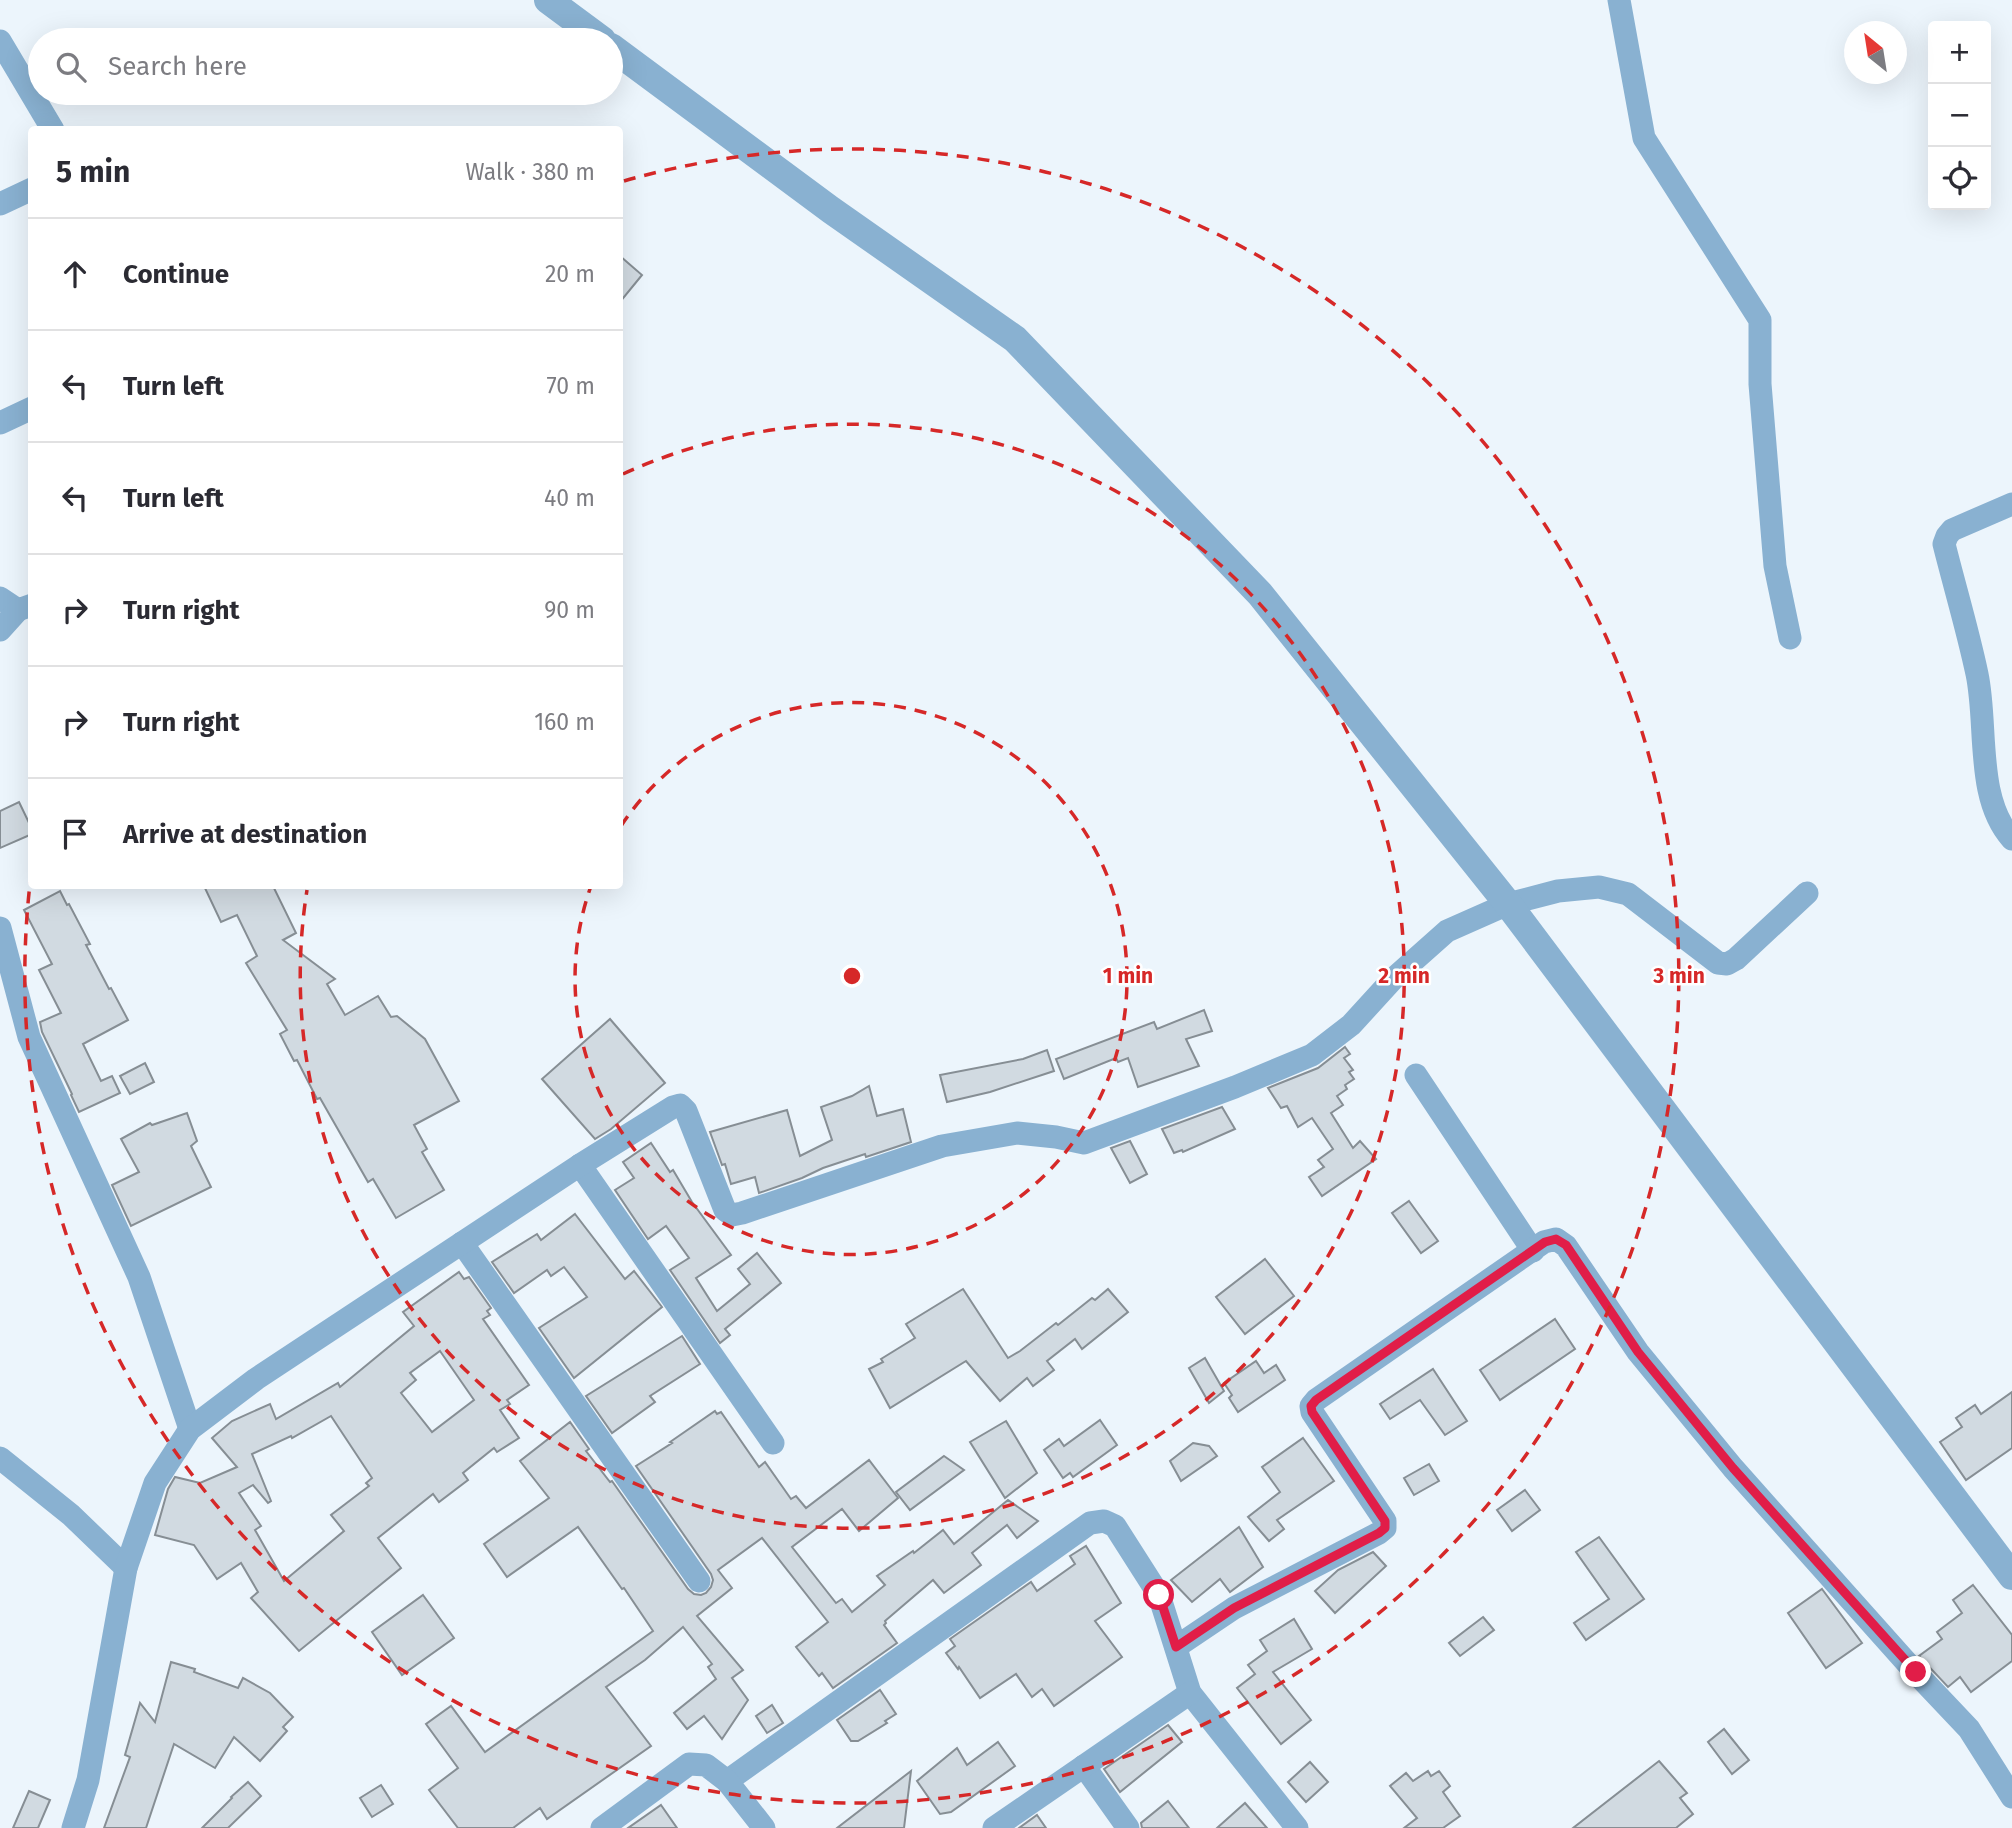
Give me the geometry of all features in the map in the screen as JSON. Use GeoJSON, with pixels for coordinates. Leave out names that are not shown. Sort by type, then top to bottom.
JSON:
{"type":"FeatureCollection","features":[{"type":"Feature","properties":{"kind":"street"},"geometry":{"type":"LineString","coordinates":[[548,0],[586,28]]}},
{"type":"Feature","properties":{"kind":"street"},"geometry":{"type":"LineString","coordinates":[[1619,0],[1644,138],[1760,320],[1760,384],[1775,566],[1790,638]]}},
{"type":"Feature","properties":{"kind":"street"},"geometry":{"type":"LineString","coordinates":[[0,41],[28,88]]}},
{"type":"Feature","properties":{"kind":"street"},"geometry":{"type":"LineString","coordinates":[[623,56],[831,210],[1016,339],[1260,594],[1508,904],[2012,1576]]}},
{"type":"Feature","properties":{"kind":"street"},"geometry":{"type":"LineString","coordinates":[[38,105],[51,126]]}},
{"type":"Feature","properties":{"kind":"street"},"geometry":{"type":"LineString","coordinates":[[0,204],[28,191]]}},
{"type":"Feature","properties":{"kind":"street"},"geometry":{"type":"LineString","coordinates":[[0,424],[28,410]]}},
{"type":"Feature","properties":{"kind":"street"},"geometry":{"type":"LineString","coordinates":[[2012,504],[1952,530],[1944,544],[1978,677],[1988,784],[1998,821],[2012,839]]}},
{"type":"Feature","properties":{"kind":"street"},"geometry":{"type":"LineString","coordinates":[[0,630],[17,605]]}},
{"type":"Feature","properties":{"kind":"street"},"geometry":{"type":"LineString","coordinates":[[73,1828],[88,1780],[126,1568],[155,1483],[190,1429],[256,1379],[580,1165],[673,1107],[680,1105],[686,1111],[725,1210],[732,1215],[942,1146],[1017,1133],[1084,1143],[1235,1087],[1312,1055],[1350,1025],[1393,979],[1447,931],[1508,904],[1558,891],[1599,887],[1628,894],[1718,963],[1727,964],[1736,959],[1807,893]]}},
{"type":"Feature","properties":{"kind":"street"},"geometry":{"type":"LineString","coordinates":[[0,928],[29,1037],[139,1277],[190,1429]]}},
{"type":"Feature","properties":{"kind":"street"},"geometry":{"type":"LineString","coordinates":[[1416,1075],[1533,1251]]}},
{"type":"Feature","properties":{"kind":"street"},"geometry":{"type":"LineString","coordinates":[[580,1165],[773,1443]]}},
{"type":"Feature","properties":{"kind":"street"},"geometry":{"type":"LineString","coordinates":[[1176,1647],[1234,1608],[1385,1528],[1385,1521],[1312,1412],[1311,1406],[1545,1242],[1556,1239],[1566,1245],[1638,1352],[1733,1468],[1969,1729],[2012,1797]]}},
{"type":"Feature","properties":{"kind":"street"},"geometry":{"type":"LineString","coordinates":[[462,1243],[699,1581]]}},
{"type":"Feature","properties":{"kind":"street"},"geometry":{"type":"LineString","coordinates":[[0,1458],[71,1515],[126,1568]]}},
{"type":"Feature","properties":{"kind":"street"},"geometry":{"type":"LineString","coordinates":[[727,1781],[1090,1523],[1104,1521],[1115,1526],[1159,1595],[1190,1693],[1297,1828]]}},
{"type":"Feature","properties":{"kind":"street"},"geometry":{"type":"LineString","coordinates":[[994,1828],[1190,1693]]}},
{"type":"Feature","properties":{"kind":"street"},"geometry":{"type":"LineString","coordinates":[[601,1828],[688,1764],[706,1765],[727,1781],[764,1828]]}},
{"type":"Feature","properties":{"kind":"street"},"geometry":{"type":"LineString","coordinates":[[1084,1766],[1128,1828]]}},
{"type":"Feature","properties":{"kind":"building"},"geometry":{"type":"Polygon","coordinates":[[[623,259],[642,275],[623,298],[623,259]]]}},
{"type":"Feature","properties":{"kind":"building"},"geometry":{"type":"Polygon","coordinates":[[[19,802],[28,821],[28,836],[0,848],[0,811],[19,802]]]}},
{"type":"Feature","properties":{"kind":"building"},"geometry":{"type":"Polygon","coordinates":[[[205,889],[274,889],[296,933],[283,940],[335,979],[327,984],[345,1015],[378,996],[391,1017],[397,1016],[425,1039],[459,1101],[414,1125],[427,1149],[422,1152],[444,1190],[396,1218],[373,1179],[368,1182],[320,1098],[317,1099],[297,1060],[294,1061],[280,1034],[287,1030],[246,963],[257,956],[237,915],[221,922],[205,889]]]}},
{"type":"Feature","properties":{"kind":"building"},"geometry":{"type":"Polygon","coordinates":[[[60,891],[90,944],[86,945],[109,989],[111,988],[128,1020],[83,1044],[101,1081],[112,1076],[120,1093],[79,1112],[42,1032],[40,1022],[61,1013],[39,970],[52,964],[24,910],[60,891]]]}},
{"type":"Feature","properties":{"kind":"building"},"geometry":{"type":"Polygon","coordinates":[[[1204,1010],[1212,1031],[1186,1039],[1199,1066],[1138,1087],[1128,1058],[1118,1062],[1116,1058],[1064,1079],[1056,1059],[1154,1022],[1157,1029],[1204,1010]]]}},
{"type":"Feature","properties":{"kind":"building"},"geometry":{"type":"Polygon","coordinates":[[[610,1019],[665,1083],[611,1129],[595,1139],[542,1079],[610,1019]]]}},
{"type":"Feature","properties":{"kind":"building"},"geometry":{"type":"Polygon","coordinates":[[[1345,1047],[1350,1054],[1344,1058],[1353,1070],[1349,1072],[1354,1079],[1345,1085],[1347,1089],[1337,1096],[1343,1105],[1331,1113],[1353,1148],[1360,1141],[1376,1159],[1322,1196],[1309,1177],[1324,1167],[1318,1160],[1333,1149],[1312,1118],[1298,1127],[1287,1106],[1281,1108],[1268,1088],[1318,1068],[1345,1047]]]}},
{"type":"Feature","properties":{"kind":"building"},"geometry":{"type":"Polygon","coordinates":[[[1047,1050],[1054,1071],[990,1092],[947,1102],[940,1075],[1023,1059],[1047,1050]]]}},
{"type":"Feature","properties":{"kind":"building"},"geometry":{"type":"Polygon","coordinates":[[[145,1063],[154,1082],[130,1094],[120,1076],[145,1063]]]}},
{"type":"Feature","properties":{"kind":"building"},"geometry":{"type":"Polygon","coordinates":[[[869,1086],[877,1116],[903,1109],[911,1142],[823,1168],[759,1193],[755,1177],[731,1184],[710,1132],[787,1110],[800,1156],[832,1140],[821,1107],[852,1096],[869,1086]]]}},
{"type":"Feature","properties":{"kind":"building"},"geometry":{"type":"Polygon","coordinates":[[[1222,1107],[1235,1129],[1183,1152],[1174,1153],[1162,1129],[1222,1107]]]}},
{"type":"Feature","properties":{"kind":"building"},"geometry":{"type":"Polygon","coordinates":[[[187,1113],[197,1141],[191,1146],[211,1187],[131,1226],[112,1185],[139,1172],[121,1139],[150,1123],[152,1125],[187,1113]]]}},
{"type":"Feature","properties":{"kind":"building"},"geometry":{"type":"Polygon","coordinates":[[[1130,1141],[1147,1174],[1130,1183],[1111,1148],[1130,1141]]]}},
{"type":"Feature","properties":{"kind":"building"},"geometry":{"type":"Polygon","coordinates":[[[651,1143],[670,1172],[673,1170],[692,1202],[731,1255],[696,1278],[717,1311],[750,1284],[738,1269],[757,1253],[781,1283],[725,1329],[730,1335],[720,1343],[670,1270],[689,1258],[666,1226],[648,1239],[615,1190],[634,1178],[623,1162],[651,1143]]]}},
{"type":"Feature","properties":{"kind":"building"},"geometry":{"type":"Polygon","coordinates":[[[1409,1201],[1438,1241],[1421,1253],[1392,1213],[1409,1201]]]}},
{"type":"Feature","properties":{"kind":"building"},"geometry":{"type":"Polygon","coordinates":[[[575,1214],[625,1279],[634,1271],[662,1307],[574,1378],[539,1328],[587,1297],[564,1267],[551,1276],[547,1270],[514,1293],[492,1262],[537,1234],[541,1240],[575,1214]]]}},
{"type":"Feature","properties":{"kind":"building"},"geometry":{"type":"Polygon","coordinates":[[[1265,1259],[1294,1296],[1245,1334],[1216,1297],[1265,1259]]]}},
{"type":"Feature","properties":{"kind":"building"},"geometry":{"type":"Polygon","coordinates":[[[459,1272],[464,1279],[469,1277],[491,1308],[487,1311],[490,1315],[483,1319],[529,1385],[507,1400],[510,1404],[500,1410],[519,1438],[497,1452],[494,1448],[463,1473],[468,1480],[439,1502],[433,1494],[378,1538],[401,1568],[299,1651],[251,1598],[258,1592],[241,1563],[217,1579],[194,1545],[155,1535],[168,1489],[175,1477],[200,1483],[237,1467],[212,1438],[232,1421],[270,1404],[276,1419],[338,1383],[340,1387],[414,1326],[403,1312],[459,1272]],[[440,1351],[410,1373],[416,1380],[401,1393],[432,1432],[474,1400],[440,1351]],[[331,1416],[292,1438],[291,1436],[252,1454],[271,1501],[268,1503],[253,1485],[239,1493],[261,1526],[255,1530],[284,1581],[344,1531],[331,1515],[369,1486],[366,1483],[372,1478],[331,1416]]]}},
{"type":"Feature","properties":{"kind":"building"},"geometry":{"type":"Polygon","coordinates":[[[963,1289],[1008,1358],[1108,1289],[1128,1312],[1082,1349],[1075,1339],[1047,1361],[1054,1370],[1033,1386],[1027,1378],[1000,1401],[966,1361],[890,1408],[869,1369],[915,1338],[906,1324],[963,1289]]]}},
{"type":"Feature","properties":{"kind":"building"},"geometry":{"type":"Polygon","coordinates":[[[1555,1319],[1575,1349],[1500,1400],[1480,1370],[1555,1319]]]}},
{"type":"Feature","properties":{"kind":"building"},"geometry":{"type":"Polygon","coordinates":[[[682,1336],[700,1364],[650,1396],[655,1402],[612,1433],[586,1396],[682,1336]]]}},
{"type":"Feature","properties":{"kind":"building"},"geometry":{"type":"Polygon","coordinates":[[[1205,1358],[1224,1391],[1209,1403],[1189,1368],[1205,1358]]]}},
{"type":"Feature","properties":{"kind":"building"},"geometry":{"type":"Polygon","coordinates":[[[1256,1361],[1264,1373],[1276,1365],[1285,1380],[1238,1412],[1224,1383],[1256,1361]]]}},
{"type":"Feature","properties":{"kind":"building"},"geometry":{"type":"Polygon","coordinates":[[[1433,1369],[1467,1421],[1445,1435],[1420,1400],[1390,1419],[1380,1404],[1433,1369]]]}},
{"type":"Feature","properties":{"kind":"building"},"geometry":{"type":"Polygon","coordinates":[[[2012,1392],[2012,1448],[1966,1480],[1940,1442],[1962,1427],[1956,1418],[1975,1405],[1981,1414],[2012,1392]]]}},
{"type":"Feature","properties":{"kind":"building"},"geometry":{"type":"Polygon","coordinates":[[[715,1411],[717,1414],[721,1412],[759,1467],[765,1462],[791,1499],[796,1496],[806,1508],[869,1460],[898,1498],[859,1531],[842,1509],[792,1547],[836,1603],[842,1599],[852,1612],[885,1585],[877,1576],[913,1551],[914,1553],[943,1530],[954,1544],[1008,1500],[1038,1521],[1017,1538],[1007,1525],[972,1553],[981,1565],[944,1593],[933,1580],[885,1621],[884,1625],[897,1643],[833,1688],[822,1673],[819,1676],[796,1647],[828,1622],[762,1538],[718,1570],[732,1588],[697,1616],[743,1670],[732,1678],[748,1700],[722,1739],[704,1716],[687,1729],[674,1713],[716,1679],[708,1667],[712,1664],[683,1627],[645,1660],[606,1687],[651,1746],[547,1819],[540,1808],[513,1828],[458,1828],[429,1790],[458,1768],[426,1724],[451,1706],[485,1752],[653,1631],[578,1527],[507,1577],[484,1544],[549,1498],[520,1461],[570,1422],[589,1449],[586,1451],[610,1482],[612,1481],[688,1589],[701,1595],[711,1587],[711,1574],[636,1466],[715,1411]]]}},
{"type":"Feature","properties":{"kind":"building"},"geometry":{"type":"Polygon","coordinates":[[[1100,1420],[1117,1445],[1073,1477],[1070,1473],[1063,1478],[1044,1450],[1059,1439],[1064,1446],[1100,1420]]]}},
{"type":"Feature","properties":{"kind":"building"},"geometry":{"type":"Polygon","coordinates":[[[1006,1421],[1037,1473],[1005,1498],[970,1442],[1006,1421]]]}},
{"type":"Feature","properties":{"kind":"building"},"geometry":{"type":"Polygon","coordinates":[[[1303,1438],[1334,1481],[1277,1520],[1284,1529],[1269,1541],[1248,1517],[1280,1492],[1262,1467],[1303,1438]]]}},
{"type":"Feature","properties":{"kind":"building"},"geometry":{"type":"Polygon","coordinates":[[[1193,1443],[1209,1446],[1217,1456],[1181,1481],[1170,1461],[1193,1443]]]}},
{"type":"Feature","properties":{"kind":"building"},"geometry":{"type":"Polygon","coordinates":[[[944,1456],[964,1470],[910,1510],[896,1492],[944,1456]]]}},
{"type":"Feature","properties":{"kind":"building"},"geometry":{"type":"Polygon","coordinates":[[[1429,1464],[1439,1481],[1414,1495],[1404,1478],[1429,1464]]]}},
{"type":"Feature","properties":{"kind":"building"},"geometry":{"type":"Polygon","coordinates":[[[1525,1490],[1540,1510],[1512,1531],[1497,1510],[1525,1490]]]}},
{"type":"Feature","properties":{"kind":"building"},"geometry":{"type":"Polygon","coordinates":[[[1239,1527],[1263,1567],[1230,1592],[1220,1579],[1192,1602],[1171,1580],[1239,1527]]]}},
{"type":"Feature","properties":{"kind":"building"},"geometry":{"type":"Polygon","coordinates":[[[1599,1537],[1644,1599],[1586,1640],[1574,1623],[1609,1599],[1576,1552],[1599,1537]]]}},
{"type":"Feature","properties":{"kind":"building"},"geometry":{"type":"Polygon","coordinates":[[[1086,1546],[1121,1603],[1095,1621],[1122,1657],[1054,1706],[1042,1689],[1032,1697],[1016,1674],[980,1698],[946,1653],[955,1646],[950,1639],[1031,1582],[1037,1591],[1075,1564],[1070,1556],[1086,1546]]]}},
{"type":"Feature","properties":{"kind":"building"},"geometry":{"type":"Polygon","coordinates":[[[1373,1552],[1386,1566],[1335,1613],[1315,1591],[1338,1570],[1373,1552]]]}},
{"type":"Feature","properties":{"kind":"building"},"geometry":{"type":"Polygon","coordinates":[[[1973,1585],[2012,1635],[2012,1661],[1971,1692],[1960,1677],[1948,1687],[1919,1656],[1942,1639],[1937,1632],[1962,1613],[1953,1600],[1973,1585]]]}},
{"type":"Feature","properties":{"kind":"building"},"geometry":{"type":"Polygon","coordinates":[[[1822,1589],[1862,1643],[1826,1668],[1788,1613],[1822,1589]]]}},
{"type":"Feature","properties":{"kind":"building"},"geometry":{"type":"Polygon","coordinates":[[[423,1595],[454,1638],[402,1675],[372,1632],[423,1595]]]}},
{"type":"Feature","properties":{"kind":"building"},"geometry":{"type":"Polygon","coordinates":[[[1483,1617],[1494,1630],[1460,1656],[1449,1643],[1483,1617]]]}},
{"type":"Feature","properties":{"kind":"building"},"geometry":{"type":"Polygon","coordinates":[[[1294,1619],[1312,1649],[1273,1672],[1311,1720],[1281,1744],[1237,1688],[1255,1674],[1248,1665],[1267,1651],[1260,1640],[1294,1619]]]}},
{"type":"Feature","properties":{"kind":"building"},"geometry":{"type":"Polygon","coordinates":[[[171,1662],[195,1669],[194,1672],[238,1688],[243,1678],[270,1693],[293,1717],[283,1727],[287,1731],[260,1761],[234,1737],[215,1768],[174,1744],[146,1828],[104,1828],[130,1757],[125,1755],[140,1703],[155,1722],[171,1662]]]}},
{"type":"Feature","properties":{"kind":"building"},"geometry":{"type":"Polygon","coordinates":[[[880,1690],[896,1714],[885,1721],[887,1723],[858,1741],[851,1741],[837,1720],[880,1690]]]}},
{"type":"Feature","properties":{"kind":"building"},"geometry":{"type":"Polygon","coordinates":[[[772,1705],[783,1723],[767,1733],[756,1716],[772,1705]]]}},
{"type":"Feature","properties":{"kind":"building"},"geometry":{"type":"Polygon","coordinates":[[[1168,1725],[1182,1742],[1120,1792],[1104,1769],[1168,1725]]]}},
{"type":"Feature","properties":{"kind":"building"},"geometry":{"type":"Polygon","coordinates":[[[1724,1729],[1749,1760],[1732,1774],[1708,1742],[1724,1729]]]}},
{"type":"Feature","properties":{"kind":"building"},"geometry":{"type":"Polygon","coordinates":[[[998,1742],[1015,1766],[951,1812],[940,1814],[917,1781],[957,1748],[967,1765],[998,1742]]]}},
{"type":"Feature","properties":{"kind":"building"},"geometry":{"type":"Polygon","coordinates":[[[1659,1761],[1687,1793],[1680,1798],[1693,1814],[1676,1828],[1573,1828],[1659,1761]]]}},
{"type":"Feature","properties":{"kind":"building"},"geometry":{"type":"Polygon","coordinates":[[[1310,1762],[1328,1782],[1306,1802],[1288,1782],[1310,1762]]]}},
{"type":"Feature","properties":{"kind":"building"},"geometry":{"type":"Polygon","coordinates":[[[911,1771],[904,1828],[837,1828],[911,1771]]]}},
{"type":"Feature","properties":{"kind":"building"},"geometry":{"type":"Polygon","coordinates":[[[1428,1771],[1431,1776],[1439,1771],[1450,1786],[1443,1792],[1460,1816],[1443,1828],[1404,1828],[1417,1818],[1390,1786],[1406,1773],[1413,1781],[1428,1771]]]}},
{"type":"Feature","properties":{"kind":"building"},"geometry":{"type":"Polygon","coordinates":[[[248,1782],[261,1796],[228,1828],[202,1828],[231,1797],[248,1782]]]}},
{"type":"Feature","properties":{"kind":"building"},"geometry":{"type":"Polygon","coordinates":[[[381,1785],[393,1804],[372,1817],[360,1798],[381,1785]]]}},
{"type":"Feature","properties":{"kind":"building"},"geometry":{"type":"Polygon","coordinates":[[[29,1791],[50,1800],[38,1828],[13,1828],[29,1791]]]}},
{"type":"Feature","properties":{"kind":"building"},"geometry":{"type":"Polygon","coordinates":[[[1168,1801],[1189,1828],[1142,1828],[1141,1823],[1168,1801]]]}},
{"type":"Feature","properties":{"kind":"building"},"geometry":{"type":"Polygon","coordinates":[[[1245,1803],[1267,1828],[1217,1828],[1245,1803]]]}},
{"type":"Feature","properties":{"kind":"building"},"geometry":{"type":"Polygon","coordinates":[[[661,1805],[677,1828],[628,1828],[661,1805]]]}},
{"type":"Feature","properties":{"kind":"building"},"geometry":{"type":"Polygon","coordinates":[[[1037,1815],[1046,1828],[1019,1828],[1037,1815]]]}},
{"type":"Feature","properties":{"kind":"route"},"geometry":{"type":"LineString","coordinates":[[1159,1595],[1176,1647],[1234,1608],[1385,1528],[1385,1521],[1312,1412],[1311,1406],[1545,1242],[1556,1239],[1566,1245],[1638,1352],[1733,1468],[1916,1672]]}}]}
